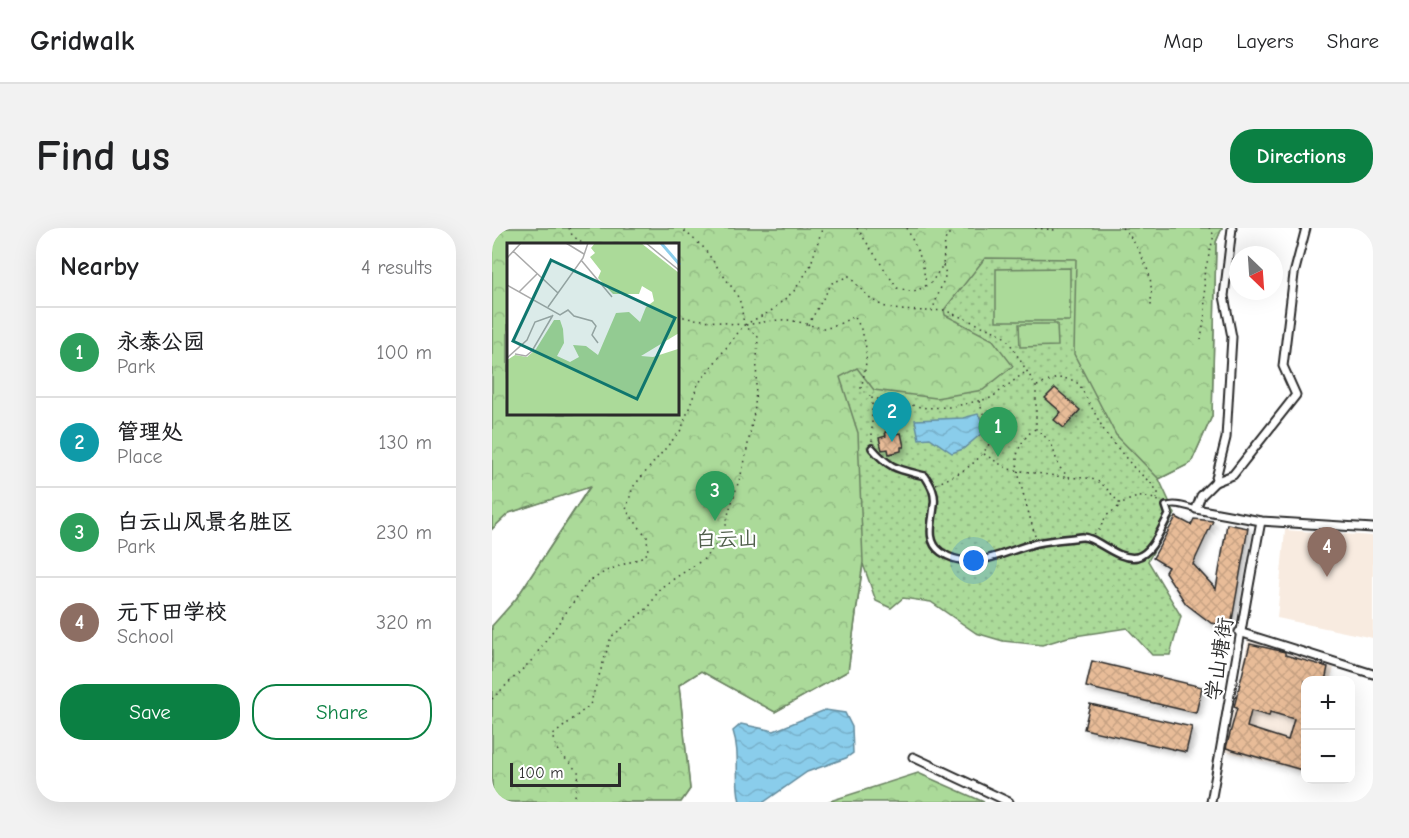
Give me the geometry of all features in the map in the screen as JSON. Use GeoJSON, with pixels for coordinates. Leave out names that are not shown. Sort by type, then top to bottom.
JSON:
{"type":"FeatureCollection","features":[{"type":"Feature","properties":{"kind":"street"},"geometry":{"type":"LineString","coordinates":[[1215,482],[1226,438],[1232,337],[1224,296],[1232,228]]}},
{"type":"Feature","properties":{"kind":"street"},"geometry":{"type":"LineString","coordinates":[[1306,228],[1294,274],[1283,366],[1296,395],[1233,475],[1215,482],[1201,496],[1196,509],[1261,521],[1373,528]]}},
{"type":"Feature","properties":{"kind":"street"},"geometry":{"type":"LineString","coordinates":[[872,448],[886,464],[926,476],[932,486],[935,504],[931,520],[932,540],[940,552],[964,562],[977,562],[1037,543],[1086,537],[1106,549],[1128,557],[1138,557],[1149,550],[1169,515],[1166,506]]}},
{"type":"Feature","properties":{"kind":"street","name":"学山塘街"},"geometry":{"type":"LineString","coordinates":[[1210,802],[1227,716],[1239,632],[1261,521]]}},
{"type":"Feature","properties":{"kind":"street"},"geometry":{"type":"LineString","coordinates":[[1239,632],[1373,674]]}},
{"type":"Feature","properties":{"kind":"street"},"geometry":{"type":"LineString","coordinates":[[914,758],[1009,802]]}},
{"type":"Feature","properties":{"kind":"lane"},"geometry":{"type":"LineString","coordinates":[[1166,506],[1178,504],[1196,509]]}},
{"type":"Feature","properties":{"kind":"path"},"geometry":{"type":"LineString","coordinates":[[569,228],[572,235],[582,243]]}},
{"type":"Feature","properties":{"kind":"path"},"geometry":{"type":"LineString","coordinates":[[574,802],[579,773],[558,751],[552,736],[590,705],[611,637],[649,607],[660,588],[704,559],[724,535],[744,465],[755,407],[758,337],[744,325],[741,304],[736,293],[704,247],[681,228]]}},
{"type":"Feature","properties":{"kind":"path"},"geometry":{"type":"LineString","coordinates":[[492,699],[532,660],[587,583],[606,571],[648,553],[647,537],[626,510],[633,487],[681,430],[698,384],[744,325],[771,311],[794,291],[810,267],[824,228]]}},
{"type":"Feature","properties":{"kind":"path"},"geometry":{"type":"LineString","coordinates":[[857,228],[897,288],[914,291],[931,283],[943,265]]}},
{"type":"Feature","properties":{"kind":"path"},"geometry":{"type":"LineString","coordinates":[[908,228],[922,261],[926,285]]}},
{"type":"Feature","properties":{"kind":"path"},"geometry":{"type":"LineString","coordinates":[[932,311],[946,274],[943,265],[945,240],[953,228]]}},
{"type":"Feature","properties":{"kind":"path"},"geometry":{"type":"LineString","coordinates":[[1035,228],[1055,230],[1059,228]]}},
{"type":"Feature","properties":{"kind":"path"},"geometry":{"type":"LineString","coordinates":[[1122,228],[1135,243],[1150,277],[1151,308]]}},
{"type":"Feature","properties":{"kind":"path"},"geometry":{"type":"LineString","coordinates":[[1201,340],[1205,313],[1204,275],[1214,235],[1209,228]]}},
{"type":"Feature","properties":{"kind":"path"},"geometry":{"type":"LineString","coordinates":[[807,326],[832,283],[849,276],[869,299],[892,310],[944,310],[1001,334],[1009,342],[1034,380],[1036,429],[1052,447],[1053,457],[1060,470],[1071,478]]}},
{"type":"Feature","properties":{"kind":"path"},"geometry":{"type":"LineString","coordinates":[[680,315],[686,318],[744,325],[787,320],[824,330],[837,326],[854,316],[862,328],[868,360],[861,388],[872,398],[927,408],[951,407],[991,398],[1026,371]]}},
{"type":"Feature","properties":{"kind":"path"},"geometry":{"type":"LineString","coordinates":[[1036,386],[1057,378],[1070,379],[1079,384],[1106,434],[1135,469],[1154,485],[1158,493],[1157,500]]}},
{"type":"Feature","properties":{"kind":"path"},"geometry":{"type":"LineString","coordinates":[[872,398],[872,448]]}},
{"type":"Feature","properties":{"kind":"path"},"geometry":{"type":"LineString","coordinates":[[932,486],[978,462],[989,447],[994,434],[979,401]]}},
{"type":"Feature","properties":{"kind":"path"},"geometry":{"type":"LineString","coordinates":[[1036,429],[1021,445],[1017,456],[1018,469],[1037,543]]}},
{"type":"Feature","properties":{"kind":"path"},"geometry":{"type":"LineString","coordinates":[[984,454],[1008,469],[1071,478],[1089,477],[1099,481],[1121,505]]}},
{"type":"Feature","properties":{"kind":"path"},"geometry":{"type":"LineString","coordinates":[[1086,537],[1098,532],[1106,516],[1129,499],[1141,496],[1157,500],[1166,506]]}},
{"type":"Feature","properties":{"kind":"shaded area"},"geometry":{"type":"Polygon","coordinates":[[[1285,530],[1373,536],[1373,638],[1277,618],[1285,530]]]}},
{"type":"Feature","properties":{"kind":"shaded area"},"geometry":{"type":"Polygon","coordinates":[[[1248,641],[1334,668],[1331,676],[1301,676],[1301,771],[1225,751],[1248,641]]]}},
{"type":"Feature","properties":{"kind":"green space","name":"白云山"},"geometry":{"type":"Polygon","coordinates":[[[492,228],[1222,228],[1216,242],[1212,416],[1191,463],[1159,479],[1175,514],[1148,561],[1181,616],[1170,655],[1152,655],[1127,628],[1068,637],[1042,645],[1003,641],[976,633],[931,602],[903,598],[891,608],[876,601],[863,564],[848,671],[775,712],[701,671],[679,685],[690,789],[681,802],[492,802],[492,626],[516,599],[590,486],[509,513],[492,529],[492,228]]]}},
{"type":"Feature","properties":{"kind":"green space","name":"白云山"},"geometry":{"type":"Polygon","coordinates":[[[492,228],[1222,228],[1216,242],[1212,416],[1191,463],[1159,479],[1116,435],[1074,354],[1076,259],[985,258],[944,310],[945,315],[993,340],[1013,366],[983,390],[936,398],[874,390],[857,368],[840,377],[858,433],[863,562],[848,671],[775,712],[701,671],[679,685],[690,789],[681,802],[492,802],[492,626],[516,599],[590,487],[509,513],[492,529],[492,228]]]}},
{"type":"Feature","properties":{"kind":"green space"},"geometry":{"type":"Polygon","coordinates":[[[1070,268],[1070,321],[996,321],[996,269],[1070,268]]]}},
{"type":"Feature","properties":{"kind":"green space"},"geometry":{"type":"Polygon","coordinates":[[[1019,324],[1057,324],[1058,346],[1020,347],[1019,324]]]}},
{"type":"Feature","properties":{"kind":"green space"},"geometry":{"type":"Polygon","coordinates":[[[918,773],[984,802],[827,802],[918,773]]]}},
{"type":"Feature","properties":{"kind":"water"},"geometry":{"type":"Polygon","coordinates":[[[978,414],[982,421],[981,434],[963,449],[952,453],[930,438],[919,439],[915,420],[963,418],[978,414]]]}},
{"type":"Feature","properties":{"kind":"water"},"geometry":{"type":"Polygon","coordinates":[[[825,710],[845,713],[852,727],[853,753],[846,758],[807,772],[764,802],[740,802],[737,749],[733,731],[741,724],[774,731],[825,710]]]}},
{"type":"Feature","properties":{"kind":"building"},"geometry":{"type":"Polygon","coordinates":[[[1055,388],[1080,410],[1064,428],[1054,420],[1061,412],[1045,398],[1055,388]]]}},
{"type":"Feature","properties":{"kind":"building"},"geometry":{"type":"Polygon","coordinates":[[[892,431],[893,434],[901,433],[904,447],[901,447],[901,451],[889,454],[888,449],[882,450],[879,438],[886,436],[885,432],[892,431]]]}},
{"type":"Feature","properties":{"kind":"building"},"geometry":{"type":"Polygon","coordinates":[[[1176,517],[1191,525],[1194,519],[1213,521],[1193,564],[1216,589],[1227,524],[1248,528],[1231,626],[1211,623],[1186,604],[1165,572],[1168,567],[1153,558],[1176,517]]]}},
{"type":"Feature","properties":{"kind":"building"},"geometry":{"type":"Polygon","coordinates":[[[1250,644],[1285,652],[1285,655],[1328,667],[1326,676],[1301,676],[1301,770],[1226,748],[1237,708],[1234,707],[1250,644]],[[1251,711],[1247,727],[1288,740],[1294,719],[1270,712],[1269,716],[1251,711]]]}},
{"type":"Feature","properties":{"kind":"building"},"geometry":{"type":"Polygon","coordinates":[[[1092,661],[1202,687],[1196,713],[1086,687],[1092,661]]]}},
{"type":"Feature","properties":{"kind":"building"},"geometry":{"type":"Polygon","coordinates":[[[1090,704],[1192,727],[1186,752],[1084,729],[1090,704]]]}},
{"type":"Feature","properties":{"kind":"place","name":"管理处"},"geometry":{"type":"Point","coordinates":[892,442]}},
{"type":"Feature","properties":{"kind":"place","name":"永泰公园"},"geometry":{"type":"Point","coordinates":[998,457]}},
{"type":"Feature","properties":{"kind":"place","name":"白云山风景名胜区"},"geometry":{"type":"Point","coordinates":[715,521]}},
{"type":"Feature","properties":{"kind":"place","name":"元下田学校"},"geometry":{"type":"Point","coordinates":[1327,577]}}]}
